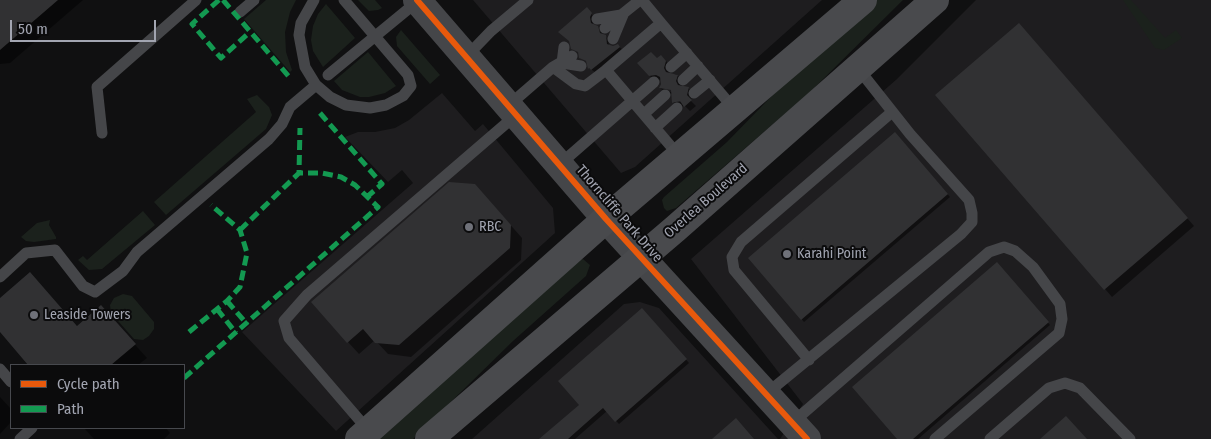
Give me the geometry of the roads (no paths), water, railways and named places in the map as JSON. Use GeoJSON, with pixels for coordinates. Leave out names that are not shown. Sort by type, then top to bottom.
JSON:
{"type":"FeatureCollection","features":[{"type":"Feature","properties":{"kind":"main road"},"geometry":{"type":"LineString","coordinates":[[364,435],[606,220],[863,0]]}},
{"type":"Feature","properties":{"kind":"main road","name":"Overlea Boulevard"},"geometry":{"type":"LineString","coordinates":[[430,439],[641,258],[935,0]]}},
{"type":"Feature","properties":{"kind":"street","name":"Thorncliffe Park Drive"},"geometry":{"type":"LineString","coordinates":[[418,1],[606,220],[800,431]]}},
{"type":"Feature","properties":{"kind":"lane"},"geometry":{"type":"LineString","coordinates":[[102,133],[97,87],[196,0]]}},
{"type":"Feature","properties":{"kind":"lane"},"geometry":{"type":"LineString","coordinates":[[240,12],[254,0]]}},
{"type":"Feature","properties":{"kind":"lane"},"geometry":{"type":"LineString","coordinates":[[314,0],[302,23],[299,35],[305,67],[316,85],[330,97],[346,105],[358,108],[386,105],[403,96],[410,86],[408,75],[344,0]]}},
{"type":"Feature","properties":{"kind":"lane"},"geometry":{"type":"LineString","coordinates":[[466,57],[491,31],[528,0]]}},
{"type":"Feature","properties":{"kind":"lane"},"geometry":{"type":"LineString","coordinates":[[604,28],[641,0],[735,110]]}},
{"type":"Feature","properties":{"kind":"lane"},"geometry":{"type":"LineString","coordinates":[[328,75],[418,1]]}},
{"type":"Feature","properties":{"kind":"lane"},"geometry":{"type":"LineString","coordinates":[[597,19],[623,15]]}},
{"type":"Feature","properties":{"kind":"lane"},"geometry":{"type":"LineString","coordinates":[[613,39],[623,15]]}},
{"type":"Feature","properties":{"kind":"lane"},"geometry":{"type":"LineString","coordinates":[[557,65],[576,84],[585,86],[661,23]]}},
{"type":"Feature","properties":{"kind":"lane"},"geometry":{"type":"LineString","coordinates":[[557,65],[564,47]]}},
{"type":"Feature","properties":{"kind":"lane"},"geometry":{"type":"LineString","coordinates":[[671,67],[687,53]]}},
{"type":"Feature","properties":{"kind":"lane"},"geometry":{"type":"LineString","coordinates":[[364,435],[289,338],[284,321],[307,295],[512,111],[557,65],[572,56]]}},
{"type":"Feature","properties":{"kind":"lane"},"geometry":{"type":"LineString","coordinates":[[557,65],[581,66]]}},
{"type":"Feature","properties":{"kind":"lane"},"geometry":{"type":"LineString","coordinates":[[683,80],[698,66]]}},
{"type":"Feature","properties":{"kind":"lane"},"geometry":{"type":"LineString","coordinates":[[766,394],[961,234],[972,222],[969,200],[892,112],[857,67]]}},
{"type":"Feature","properties":{"kind":"lane"},"geometry":{"type":"LineString","coordinates":[[606,70],[680,157]]}},
{"type":"Feature","properties":{"kind":"lane"},"geometry":{"type":"LineString","coordinates":[[694,93],[710,80]]}},
{"type":"Feature","properties":{"kind":"lane"},"geometry":{"type":"LineString","coordinates":[[559,165],[654,82]]}},
{"type":"Feature","properties":{"kind":"lane"},"geometry":{"type":"LineString","coordinates":[[0,277],[26,253],[55,250],[82,286],[95,292],[123,271],[137,252],[269,139],[282,124],[290,107],[316,85]]}},
{"type":"Feature","properties":{"kind":"lane"},"geometry":{"type":"LineString","coordinates":[[644,114],[665,95]]}},
{"type":"Feature","properties":{"kind":"lane"},"geometry":{"type":"LineString","coordinates":[[655,128],[677,108]]}},
{"type":"Feature","properties":{"kind":"lane"},"geometry":{"type":"LineString","coordinates":[[809,360],[734,270],[732,257],[741,242],[892,112]]}},
{"type":"Feature","properties":{"kind":"lane"},"geometry":{"type":"LineString","coordinates":[[800,431],[989,252],[1004,247],[1015,251],[1033,267],[1060,304],[1062,319],[1059,333],[935,439]]}},
{"type":"Feature","properties":{"kind":"lane"},"geometry":{"type":"LineString","coordinates":[[0,369],[10,381]]}},
{"type":"Feature","properties":{"kind":"lane"},"geometry":{"type":"LineString","coordinates":[[990,439],[1049,388],[1065,383],[1080,388],[1130,439]]}},
{"type":"Feature","properties":{"kind":"lane"},"geometry":{"type":"LineString","coordinates":[[20,439],[31,429]]}},
{"type":"Feature","properties":{"kind":"place","name":"RBC"},"geometry":{"type":"Point","coordinates":[469,227]}},
{"type":"Feature","properties":{"kind":"place","name":"Karahi Point"},"geometry":{"type":"Point","coordinates":[787,254]}},
{"type":"Feature","properties":{"kind":"place","name":"Leaside Towers"},"geometry":{"type":"Point","coordinates":[34,315]}}]}
